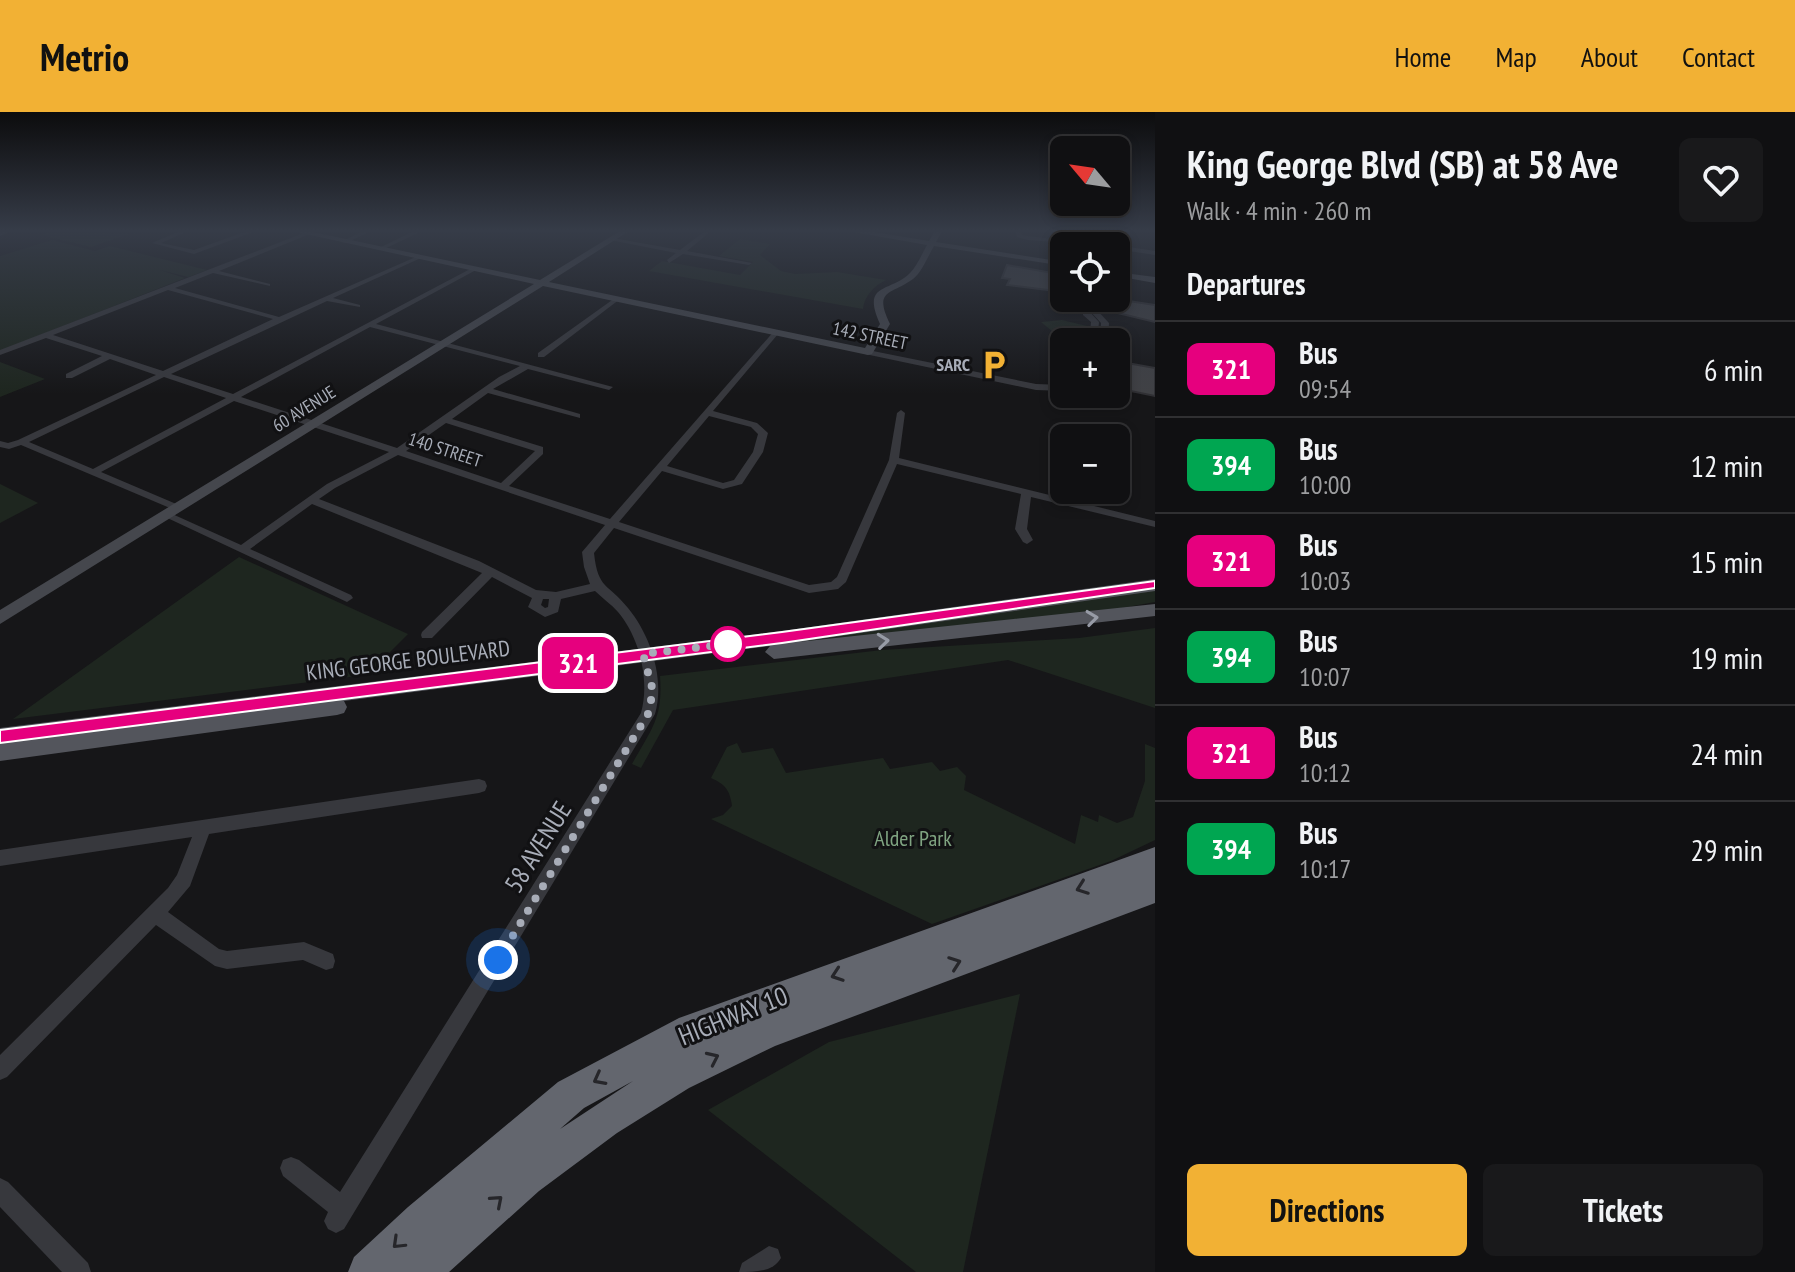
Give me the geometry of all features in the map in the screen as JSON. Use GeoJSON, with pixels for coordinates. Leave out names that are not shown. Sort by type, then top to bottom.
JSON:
{"type":"FeatureCollection","features":[{"type":"Feature","properties":{"kind":"highway","name":"HIGHWAY 10"},"geometry":{"type":"LineString","coordinates":[[369,1272],[422,1221],[571,1095],[691,1030],[1155,861]]}},
{"type":"Feature","properties":{"kind":"highway","name":"HIGHWAY 10"},"geometry":{"type":"LineString","coordinates":[[418,1272],[525,1177],[604,1120],[676,1075],[767,1032],[1155,888]]}},
{"type":"Feature","properties":{"kind":"main road","name":"KING GEORGE BOULEVARD"},"geometry":{"type":"LineString","coordinates":[[0,752],[1155,585]]}},
{"type":"Feature","properties":{"kind":"main road","name":"KING GEORGE BOULEVARD"},"geometry":{"type":"LineString","coordinates":[[0,737],[645,660],[1155,610]]}},
{"type":"Feature","properties":{"kind":"street"},"geometry":{"type":"LineString","coordinates":[[0,353],[175,285]]}},
{"type":"Feature","properties":{"kind":"street"},"geometry":{"type":"LineString","coordinates":[[4,445],[21,442],[358,285]]}},
{"type":"Feature","properties":{"kind":"street"},"geometry":{"type":"LineString","coordinates":[[92,473],[444,285]]}},
{"type":"Feature","properties":{"kind":"street","name":"60 AVENUE"},"geometry":{"type":"LineString","coordinates":[[0,618],[540,285]]}},
{"type":"Feature","properties":{"kind":"street","name":"142 STREET"},"geometry":{"type":"LineString","coordinates":[[553,285],[1050,388]]}},
{"type":"Feature","properties":{"kind":"street"},"geometry":{"type":"LineString","coordinates":[[868,352],[885,324],[877,307],[878,300],[893,285]]}},
{"type":"Feature","properties":{"kind":"street"},"geometry":{"type":"LineString","coordinates":[[167,288],[280,319]]}},
{"type":"Feature","properties":{"kind":"street"},"geometry":{"type":"LineString","coordinates":[[328,299],[358,306]]}},
{"type":"Feature","properties":{"kind":"street"},"geometry":{"type":"LineString","coordinates":[[541,355],[617,299]]}},
{"type":"Feature","properties":{"kind":"street"},"geometry":{"type":"LineString","coordinates":[[1085,312],[1095,322],[1094,328]]}},
{"type":"Feature","properties":{"kind":"street"},"geometry":{"type":"LineString","coordinates":[[1094,312],[1105,323],[1105,328]]}},
{"type":"Feature","properties":{"kind":"street"},"geometry":{"type":"LineString","coordinates":[[369,325],[609,387]]}},
{"type":"Feature","properties":{"kind":"street"},"geometry":{"type":"LineString","coordinates":[[311,500],[539,595],[534,607],[545,613],[554,609],[555,596],[595,587],[588,552],[775,332]]}},
{"type":"Feature","properties":{"kind":"street","name":"140 STREET"},"geometry":{"type":"LineString","coordinates":[[46,335],[798,587],[819,589],[834,586],[842,579],[894,460]]}},
{"type":"Feature","properties":{"kind":"street"},"geometry":{"type":"LineString","coordinates":[[69,376],[109,356]]}},
{"type":"Feature","properties":{"kind":"street"},"geometry":{"type":"LineString","coordinates":[[241,550],[311,500],[396,453],[486,390],[527,366]]}},
{"type":"Feature","properties":{"kind":"street"},"geometry":{"type":"LineString","coordinates":[[486,390],[577,416]]}},
{"type":"Feature","properties":{"kind":"street"},"geometry":{"type":"LineString","coordinates":[[660,467],[723,486],[734,485],[758,452],[761,430],[754,425],[706,412]]}},
{"type":"Feature","properties":{"kind":"street"},"geometry":{"type":"LineString","coordinates":[[901,413],[894,460],[1155,524]]}},
{"type":"Feature","properties":{"kind":"street"},"geometry":{"type":"LineString","coordinates":[[445,420],[541,450],[501,488]]}},
{"type":"Feature","properties":{"kind":"street"},"geometry":{"type":"LineString","coordinates":[[21,442],[92,473],[241,550],[347,598]]}},
{"type":"Feature","properties":{"kind":"street"},"geometry":{"type":"LineString","coordinates":[[1026,494],[1021,529],[1027,540]]}},
{"type":"Feature","properties":{"kind":"street"},"geometry":{"type":"LineString","coordinates":[[427,635],[490,572]]}},
{"type":"Feature","properties":{"kind":"street","name":"58 AVENUE"},"geometry":{"type":"LineString","coordinates":[[291,1168],[339,1215],[648,714],[653,691],[628,616],[595,587]]}},
{"type":"Feature","properties":{"kind":"street"},"geometry":{"type":"LineString","coordinates":[[0,858],[479,786]]}},
{"type":"Feature","properties":{"kind":"street"},"geometry":{"type":"LineString","coordinates":[[0,1070],[155,914],[184,880],[203,829]]}},
{"type":"Feature","properties":{"kind":"street"},"geometry":{"type":"LineString","coordinates":[[155,914],[215,957],[227,960],[304,951],[326,961]]}},
{"type":"Feature","properties":{"kind":"street"},"geometry":{"type":"LineString","coordinates":[[0,1190],[79,1272]]}},
{"type":"Feature","properties":{"kind":"green space"},"geometry":{"type":"Polygon","coordinates":[[[0,285],[167,285],[0,351],[0,285]]]}},
{"type":"Feature","properties":{"kind":"green space"},"geometry":{"type":"Polygon","coordinates":[[[729,285],[878,285],[865,300],[863,309],[729,285]]]}},
{"type":"Feature","properties":{"kind":"green space"},"geometry":{"type":"Polygon","coordinates":[[[1062,320],[1087,328],[1050,329],[1041,322],[1062,320]]]}},
{"type":"Feature","properties":{"kind":"green space"},"geometry":{"type":"Polygon","coordinates":[[[0,362],[45,379],[0,397],[0,362]]]}},
{"type":"Feature","properties":{"kind":"green space"},"geometry":{"type":"Polygon","coordinates":[[[0,484],[38,503],[0,523],[0,484]]]}},
{"type":"Feature","properties":{"kind":"green space"},"geometry":{"type":"Polygon","coordinates":[[[239,557],[408,634],[384,658],[405,670],[13,719],[239,557]]]}},
{"type":"Feature","properties":{"kind":"green space"},"geometry":{"type":"Polygon","coordinates":[[[1155,590],[1155,602],[1082,615],[787,649],[785,641],[1155,590]]]}},
{"type":"Feature","properties":{"kind":"green space"},"geometry":{"type":"Polygon","coordinates":[[[1155,628],[1155,708],[1008,660],[673,710],[641,768],[632,764],[658,713],[660,676],[882,650],[1079,638],[1155,628]]]}},
{"type":"Feature","properties":{"kind":"green space","name":"Alder Park"},"geometry":{"type":"Polygon","coordinates":[[[737,743],[742,753],[773,748],[786,773],[883,758],[890,769],[932,762],[940,771],[957,767],[966,776],[964,790],[1075,844],[1081,815],[1098,822],[1099,815],[1117,823],[1133,817],[1145,781],[1145,744],[1155,748],[1155,840],[1111,861],[932,924],[711,819],[723,815],[732,806],[726,788],[711,778],[727,747],[737,743]]]}},
{"type":"Feature","properties":{"kind":"green space"},"geometry":{"type":"Polygon","coordinates":[[[1020,994],[963,1272],[916,1272],[708,1110],[829,1042],[1020,994]]]}},
{"type":"Feature","properties":{"kind":"building"},"geometry":{"type":"Polygon","coordinates":[[[1008,285],[1050,285],[1050,290],[1008,285]]]}},
{"type":"Feature","properties":{"kind":"building"},"geometry":{"type":"Polygon","coordinates":[[[1130,301],[1155,305],[1155,322],[1113,312],[1130,312],[1130,301]]]}},
{"type":"Feature","properties":{"kind":"building"},"geometry":{"type":"Polygon","coordinates":[[[1130,364],[1155,368],[1155,396],[1130,391],[1130,364]]]}},
{"type":"Feature","properties":{"kind":"bus line","name":"321"},"geometry":{"type":"LineString","coordinates":[[0,737],[782,638],[1155,585]]}},
{"type":"Feature","properties":{"kind":"place","name":"SARC"},"geometry":{"type":"Point","coordinates":[994,365]}},
{"type":"Feature","properties":{"kind":"route"},"geometry":{"type":"LineString","coordinates":[[498,960],[648,714],[653,691],[643,654],[728,644]]}}]}
